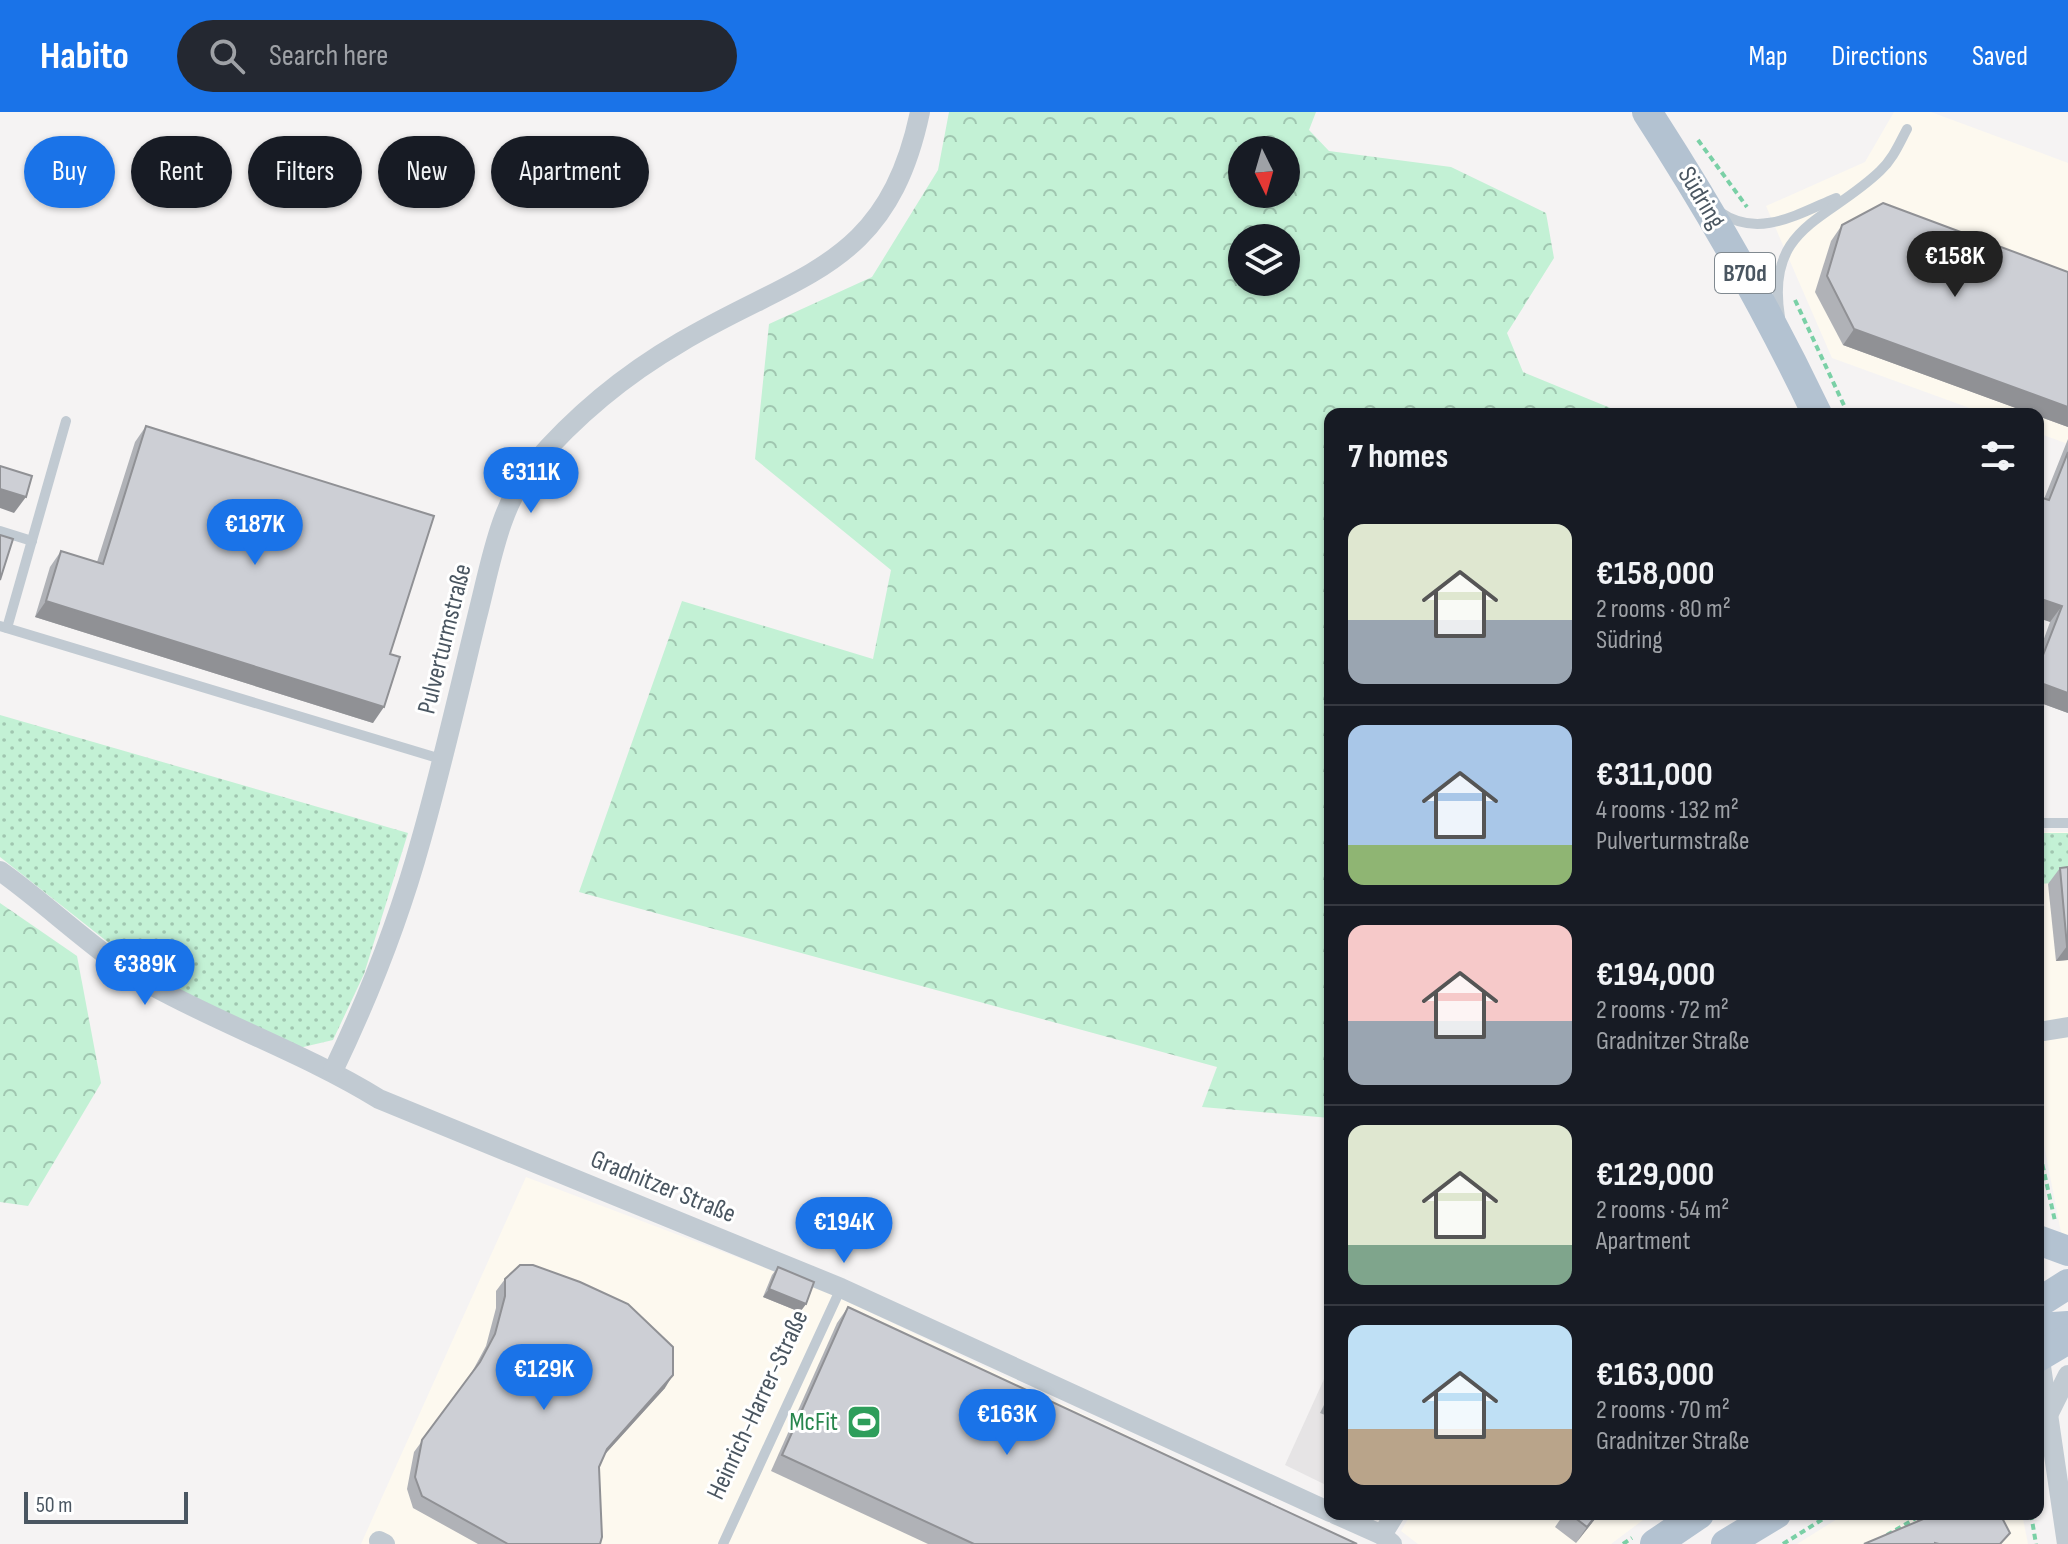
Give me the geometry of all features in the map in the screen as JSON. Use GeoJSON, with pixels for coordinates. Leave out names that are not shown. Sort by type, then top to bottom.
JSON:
{"type":"FeatureCollection","features":[{"type":"Feature","properties":{"kind":"main road","name":"Südring"},"geometry":{"type":"LineString","coordinates":[[1647,112],[1705,202],[1785,345],[1814,408]]}},
{"type":"Feature","properties":{"kind":"main road"},"geometry":{"type":"LineString","coordinates":[[2044,1299],[2068,1284]]}},
{"type":"Feature","properties":{"kind":"main road"},"geometry":{"type":"LineString","coordinates":[[2044,1328],[2068,1326]]}},
{"type":"Feature","properties":{"kind":"main road"},"geometry":{"type":"LineString","coordinates":[[2044,1353],[2068,1339]]}},
{"type":"Feature","properties":{"kind":"main road"},"geometry":{"type":"LineString","coordinates":[[1655,1544],[1690,1520]]}},
{"type":"Feature","properties":{"kind":"main road"},"geometry":{"type":"LineString","coordinates":[[1726,1544],[1766,1520]]}},
{"type":"Feature","properties":{"kind":"street","name":"Pulverturmstraße"},"geometry":{"type":"LineString","coordinates":[[333,1071],[372,990],[421,841],[501,526],[531,467],[593,404],[679,342],[838,259],[880,217],[911,155],[920,112]]}},
{"type":"Feature","properties":{"kind":"street","name":"Gradnitzer Straße"},"geometry":{"type":"LineString","coordinates":[[0,871],[147,983],[234,1027],[333,1071],[379,1099],[841,1288],[1324,1509]]}},
{"type":"Feature","properties":{"kind":"street"},"geometry":{"type":"LineString","coordinates":[[2044,1031],[2068,1027]]}},
{"type":"Feature","properties":{"kind":"street"},"geometry":{"type":"LineString","coordinates":[[2067,1544],[2044,1419],[2068,1375]]}},
{"type":"Feature","properties":{"kind":"street","name":"Gradnitzer Straße"},"geometry":{"type":"LineString","coordinates":[[1346,1520],[1387,1540]]}},
{"type":"Feature","properties":{"kind":"street"},"geometry":{"type":"LineString","coordinates":[[1387,1540],[1393,1520]]}},
{"type":"Feature","properties":{"kind":"lane"},"geometry":{"type":"LineString","coordinates":[[1785,345],[1777,299],[1779,267],[1800,232],[1879,172],[1894,154],[1907,129]]}},
{"type":"Feature","properties":{"kind":"lane"},"geometry":{"type":"LineString","coordinates":[[1705,202],[1733,221],[1757,226],[1773,224],[1849,193]]}},
{"type":"Feature","properties":{"kind":"lane"},"geometry":{"type":"LineString","coordinates":[[66,421],[4,627],[441,759]]}},
{"type":"Feature","properties":{"kind":"lane"},"geometry":{"type":"LineString","coordinates":[[0,531],[32,541]]}},
{"type":"Feature","properties":{"kind":"lane"},"geometry":{"type":"LineString","coordinates":[[2044,823],[2068,823]]}},
{"type":"Feature","properties":{"kind":"lane","name":"Heinrich-Harrer-Straße"},"geometry":{"type":"LineString","coordinates":[[723,1544],[841,1288]]}},
{"type":"Feature","properties":{"kind":"path"},"geometry":{"type":"LineString","coordinates":[[2044,1180],[2054,1239]]}},
{"type":"Feature","properties":{"kind":"path"},"geometry":{"type":"LineString","coordinates":[[1783,1544],[1821,1520]]}},
{"type":"Feature","properties":{"kind":"path"},"geometry":{"type":"LineString","coordinates":[[1884,1536],[1912,1520]]}},
{"type":"Feature","properties":{"kind":"path"},"geometry":{"type":"LineString","coordinates":[[2032,1520],[2036,1544]]}},
{"type":"Feature","properties":{"kind":"shaded area"},"geometry":{"type":"Polygon","coordinates":[[[1894,112],[1931,112],[2068,163],[2068,444],[2044,435],[2044,408],[1970,408],[1832,358],[1766,206],[1865,162],[1894,112]]]}},
{"type":"Feature","properties":{"kind":"shaded area"},"geometry":{"type":"Polygon","coordinates":[[[2044,832],[2068,832],[2068,1241],[2063,1243],[2044,1145],[2044,832]]]}},
{"type":"Feature","properties":{"kind":"shaded area"},"geometry":{"type":"Polygon","coordinates":[[[526,1177],[823,1290],[1356,1544],[361,1544],[526,1177]]]}},
{"type":"Feature","properties":{"kind":"shaded area"},"geometry":{"type":"Polygon","coordinates":[[[1324,1379],[1324,1484],[1285,1465],[1324,1379]]]}},
{"type":"Feature","properties":{"kind":"shaded area"},"geometry":{"type":"Polygon","coordinates":[[[1407,1520],[1643,1520],[1611,1544],[1418,1544],[1401,1531],[1407,1520]]]}},
{"type":"Feature","properties":{"kind":"shaded area"},"geometry":{"type":"Polygon","coordinates":[[[1835,1520],[2023,1520],[2028,1544],[1797,1544],[1835,1520]]]}},
{"type":"Feature","properties":{"kind":"green space"},"geometry":{"type":"Polygon","coordinates":[[[949,112],[1316,112],[1309,130],[1329,151],[1451,167],[1546,213],[1554,258],[1507,333],[1523,372],[1610,408],[1324,408],[1324,1117],[1202,1107],[1217,1067],[579,892],[682,601],[873,659],[891,570],[755,459],[769,324],[872,277],[938,170],[949,112]]]}},
{"type":"Feature","properties":{"kind":"green space"},"geometry":{"type":"Polygon","coordinates":[[[0,715],[408,833],[364,974],[333,1040],[299,1048],[233,1019],[147,973],[0,857],[0,715]]]}},
{"type":"Feature","properties":{"kind":"green space"},"geometry":{"type":"Polygon","coordinates":[[[2044,833],[2068,833],[2068,882],[2044,884],[2044,833]]]}},
{"type":"Feature","properties":{"kind":"green space"},"geometry":{"type":"Polygon","coordinates":[[[0,903],[77,956],[101,1083],[28,1206],[0,1202],[0,903]]]}},
{"type":"Feature","properties":{"kind":"building"},"geometry":{"type":"Polygon","coordinates":[[[1883,203],[2068,272],[2068,407],[1854,329],[1827,276],[1842,225],[1883,203]]]}},
{"type":"Feature","properties":{"kind":"building"},"geometry":{"type":"Polygon","coordinates":[[[146,426],[434,516],[390,654],[400,657],[384,707],[46,601],[61,551],[103,564],[146,426]]]}},
{"type":"Feature","properties":{"kind":"building"},"geometry":{"type":"Polygon","coordinates":[[[2068,452],[2068,693],[2044,684],[2044,652],[2062,606],[2044,600],[2044,498],[2049,500],[2068,452]]]}},
{"type":"Feature","properties":{"kind":"building"},"geometry":{"type":"Polygon","coordinates":[[[0,466],[32,476],[26,497],[0,489],[0,466]]]}},
{"type":"Feature","properties":{"kind":"building"},"geometry":{"type":"Polygon","coordinates":[[[0,535],[13,539],[0,580],[0,535]]]}},
{"type":"Feature","properties":{"kind":"building"},"geometry":{"type":"Polygon","coordinates":[[[2068,867],[2068,945],[2067,946],[2060,868],[2068,867]]]}},
{"type":"Feature","properties":{"kind":"building"},"geometry":{"type":"Polygon","coordinates":[[[520,1265],[533,1265],[628,1304],[673,1347],[673,1375],[607,1449],[599,1467],[600,1544],[508,1544],[422,1496],[415,1477],[422,1440],[480,1362],[495,1334],[505,1296],[505,1279],[520,1265]]]}},
{"type":"Feature","properties":{"kind":"building"},"geometry":{"type":"Polygon","coordinates":[[[778,1267],[814,1282],[806,1304],[769,1289],[778,1267]]]}},
{"type":"Feature","properties":{"kind":"building"},"geometry":{"type":"Polygon","coordinates":[[[848,1307],[1357,1544],[974,1544],[782,1455],[848,1307]]]}},
{"type":"Feature","properties":{"kind":"building"},"geometry":{"type":"Polygon","coordinates":[[[1578,1520],[1592,1520],[1587,1527],[1578,1520]]]}},
{"type":"Feature","properties":{"kind":"building"},"geometry":{"type":"Polygon","coordinates":[[[1921,1520],[2003,1520],[2010,1533],[2000,1544],[1864,1544],[1921,1520]]]}},
{"type":"Feature","properties":{"kind":"place","name":"McFit"},"geometry":{"type":"Point","coordinates":[864,1422]}}]}
